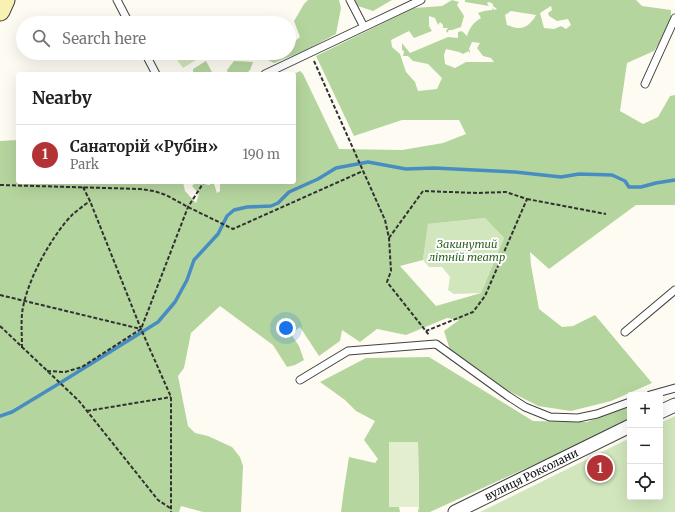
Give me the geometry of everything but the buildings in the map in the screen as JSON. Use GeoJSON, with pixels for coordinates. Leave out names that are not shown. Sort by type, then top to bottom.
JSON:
{"type":"FeatureCollection","features":[{"type":"Feature","properties":{"kind":"street"},"geometry":{"type":"LineString","coordinates":[[0,11],[5,0]]}},
{"type":"Feature","properties":{"kind":"street"},"geometry":{"type":"LineString","coordinates":[[663,411],[675,405]]}},
{"type":"Feature","properties":{"kind":"street","name":"вулиця Роксолани"},"geometry":{"type":"LineString","coordinates":[[455,512],[627,427]]}},
{"type":"Feature","properties":{"kind":"lane"},"geometry":{"type":"LineString","coordinates":[[117,0],[125,16]]}},
{"type":"Feature","properties":{"kind":"lane"},"geometry":{"type":"LineString","coordinates":[[350,0],[364,27]]}},
{"type":"Feature","properties":{"kind":"lane"},"geometry":{"type":"LineString","coordinates":[[296,60],[421,0]]}},
{"type":"Feature","properties":{"kind":"lane"},"geometry":{"type":"LineString","coordinates":[[645,84],[675,18]]}},
{"type":"Feature","properties":{"kind":"lane"},"geometry":{"type":"LineString","coordinates":[[149,60],[155,72]]}},
{"type":"Feature","properties":{"kind":"lane"},"geometry":{"type":"LineString","coordinates":[[269,72],[295,60]]}},
{"type":"Feature","properties":{"kind":"lane"},"geometry":{"type":"LineString","coordinates":[[625,332],[675,290]]}},
{"type":"Feature","properties":{"kind":"lane"},"geometry":{"type":"LineString","coordinates":[[300,380],[348,351],[436,344],[525,407],[550,417],[578,418],[597,414],[627,403]]}},
{"type":"Feature","properties":{"kind":"lane"},"geometry":{"type":"LineString","coordinates":[[661,392],[675,388]]}},
{"type":"Feature","properties":{"kind":"path"},"geometry":{"type":"LineString","coordinates":[[310,53],[385,220],[389,238],[391,271],[387,282],[436,344]]}},
{"type":"Feature","properties":{"kind":"path"},"geometry":{"type":"LineString","coordinates":[[0,185],[140,189],[154,191],[166,195],[233,229],[363,171]]}},
{"type":"Feature","properties":{"kind":"path"},"geometry":{"type":"LineString","coordinates":[[47,371],[65,372],[82,367],[141,329],[188,207],[203,184]]}},
{"type":"Feature","properties":{"kind":"path"},"geometry":{"type":"LineString","coordinates":[[83,187],[170,397],[171,512]]}},
{"type":"Feature","properties":{"kind":"path"},"geometry":{"type":"LineString","coordinates":[[389,238],[423,191],[477,194],[506,192],[527,198],[606,214]]}},
{"type":"Feature","properties":{"kind":"path"},"geometry":{"type":"LineString","coordinates":[[426,331],[473,312],[485,296],[527,198]]}},
{"type":"Feature","properties":{"kind":"path"},"geometry":{"type":"LineString","coordinates":[[22,348],[22,313],[32,279],[50,245],[65,224],[74,214],[90,201]]}},
{"type":"Feature","properties":{"kind":"path"},"geometry":{"type":"LineString","coordinates":[[0,295],[141,329]]}},
{"type":"Feature","properties":{"kind":"path"},"geometry":{"type":"LineString","coordinates":[[0,326],[79,401],[158,500],[170,508]]}},
{"type":"Feature","properties":{"kind":"path"},"geometry":{"type":"LineString","coordinates":[[87,411],[170,397]]}},
{"type":"Feature","properties":{"kind":"green space"},"geometry":{"type":"Polygon","coordinates":[[[308,0],[339,0],[341,8],[336,34],[296,54],[296,40],[300,37],[296,26],[296,18],[308,0]]]}},
{"type":"Feature","properties":{"kind":"green space"},"geometry":{"type":"Polygon","coordinates":[[[355,0],[392,0],[373,11],[358,6],[355,0]]]}},
{"type":"Feature","properties":{"kind":"green space"},"geometry":{"type":"Polygon","coordinates":[[[452,0],[459,2],[457,5],[464,16],[461,27],[449,30],[447,33],[446,31],[448,28],[443,28],[443,25],[440,22],[438,25],[435,18],[429,16],[429,26],[432,31],[414,38],[409,31],[391,40],[392,47],[400,54],[406,72],[415,82],[418,91],[437,89],[442,78],[428,64],[413,61],[408,56],[403,56],[404,51],[402,50],[402,43],[410,53],[448,37],[458,38],[458,32],[462,31],[467,36],[472,26],[481,18],[478,13],[492,10],[493,8],[494,10],[497,9],[489,2],[487,3],[489,6],[465,2],[465,0],[636,0],[642,6],[671,10],[671,24],[654,51],[627,63],[620,111],[643,124],[658,117],[670,96],[675,95],[675,205],[636,205],[549,269],[530,252],[539,309],[562,327],[573,326],[595,315],[652,383],[632,392],[627,392],[627,394],[611,401],[571,411],[538,406],[503,388],[450,350],[444,331],[459,320],[447,318],[406,335],[377,329],[360,342],[342,330],[340,341],[319,356],[300,327],[291,334],[299,346],[304,360],[287,367],[273,345],[220,306],[191,333],[184,368],[178,376],[188,426],[195,433],[208,436],[232,447],[240,457],[243,466],[241,512],[203,512],[181,506],[179,512],[0,512],[0,141],[16,140],[16,184],[183,184],[185,191],[196,203],[199,194],[192,186],[194,184],[214,184],[217,193],[220,191],[220,184],[296,184],[296,73],[300,71],[303,74],[339,149],[402,150],[443,143],[466,134],[459,120],[402,120],[354,136],[316,56],[414,8],[442,6],[452,0]],[[551,6],[540,13],[544,28],[554,29],[561,26],[566,29],[571,25],[568,19],[557,21],[549,16],[548,13],[552,10],[551,6]],[[511,11],[505,15],[507,25],[521,28],[531,22],[536,15],[511,11]],[[472,42],[469,49],[470,54],[469,51],[463,54],[446,49],[444,55],[445,64],[455,68],[466,62],[494,62],[491,58],[483,56],[477,48],[480,43],[472,42]],[[485,218],[428,224],[423,260],[400,266],[436,306],[481,293],[504,238],[485,218]]]}},
{"type":"Feature","properties":{"kind":"green space"},"geometry":{"type":"Polygon","coordinates":[[[177,60],[196,60],[183,68],[177,60]]]}},
{"type":"Feature","properties":{"kind":"green space"},"geometry":{"type":"Polygon","coordinates":[[[268,60],[281,60],[274,63],[268,60]]]}},
{"type":"Feature","properties":{"kind":"green space"},"geometry":{"type":"Polygon","coordinates":[[[206,61],[212,72],[193,72],[193,69],[206,61]]]}},
{"type":"Feature","properties":{"kind":"green space"},"geometry":{"type":"Polygon","coordinates":[[[234,61],[253,62],[248,72],[228,72],[227,70],[234,61]]]}},
{"type":"Feature","properties":{"kind":"green space","name":"Закинутий літній театр"},"geometry":{"type":"Polygon","coordinates":[[[485,218],[504,238],[481,293],[454,294],[448,290],[450,277],[442,267],[429,267],[423,260],[428,224],[485,218]]]}},
{"type":"Feature","properties":{"kind":"green space"},"geometry":{"type":"Polygon","coordinates":[[[429,357],[533,421],[587,422],[627,407],[627,422],[430,512],[418,512],[418,442],[389,442],[389,507],[399,507],[400,512],[341,512],[349,457],[375,463],[378,459],[364,440],[375,421],[356,411],[345,400],[320,382],[366,358],[429,357]]]}},
{"type":"Feature","properties":{"kind":"green space"},"geometry":{"type":"Polygon","coordinates":[[[675,416],[675,512],[480,512],[627,439],[627,500],[663,500],[663,422],[675,416]]]}},
{"type":"Feature","properties":{"kind":"green space"},"geometry":{"type":"Polygon","coordinates":[[[389,442],[418,442],[419,507],[389,507],[389,442]]]}},
{"type":"Feature","properties":{"kind":"waterway"},"geometry":{"type":"LineString","coordinates":[[0,416],[12,412],[158,322],[175,302],[187,280],[194,260],[218,234],[227,216],[234,210],[247,207],[271,206],[278,203],[289,192],[318,179],[336,168],[368,162],[406,169],[434,168],[515,172],[561,177],[579,174],[612,175],[625,181],[629,187],[641,187],[675,180]]}},
{"type":"Feature","properties":{"kind":"place","name":"Санаторій «Рубін»"},"geometry":{"type":"Point","coordinates":[600,468]}}]}
